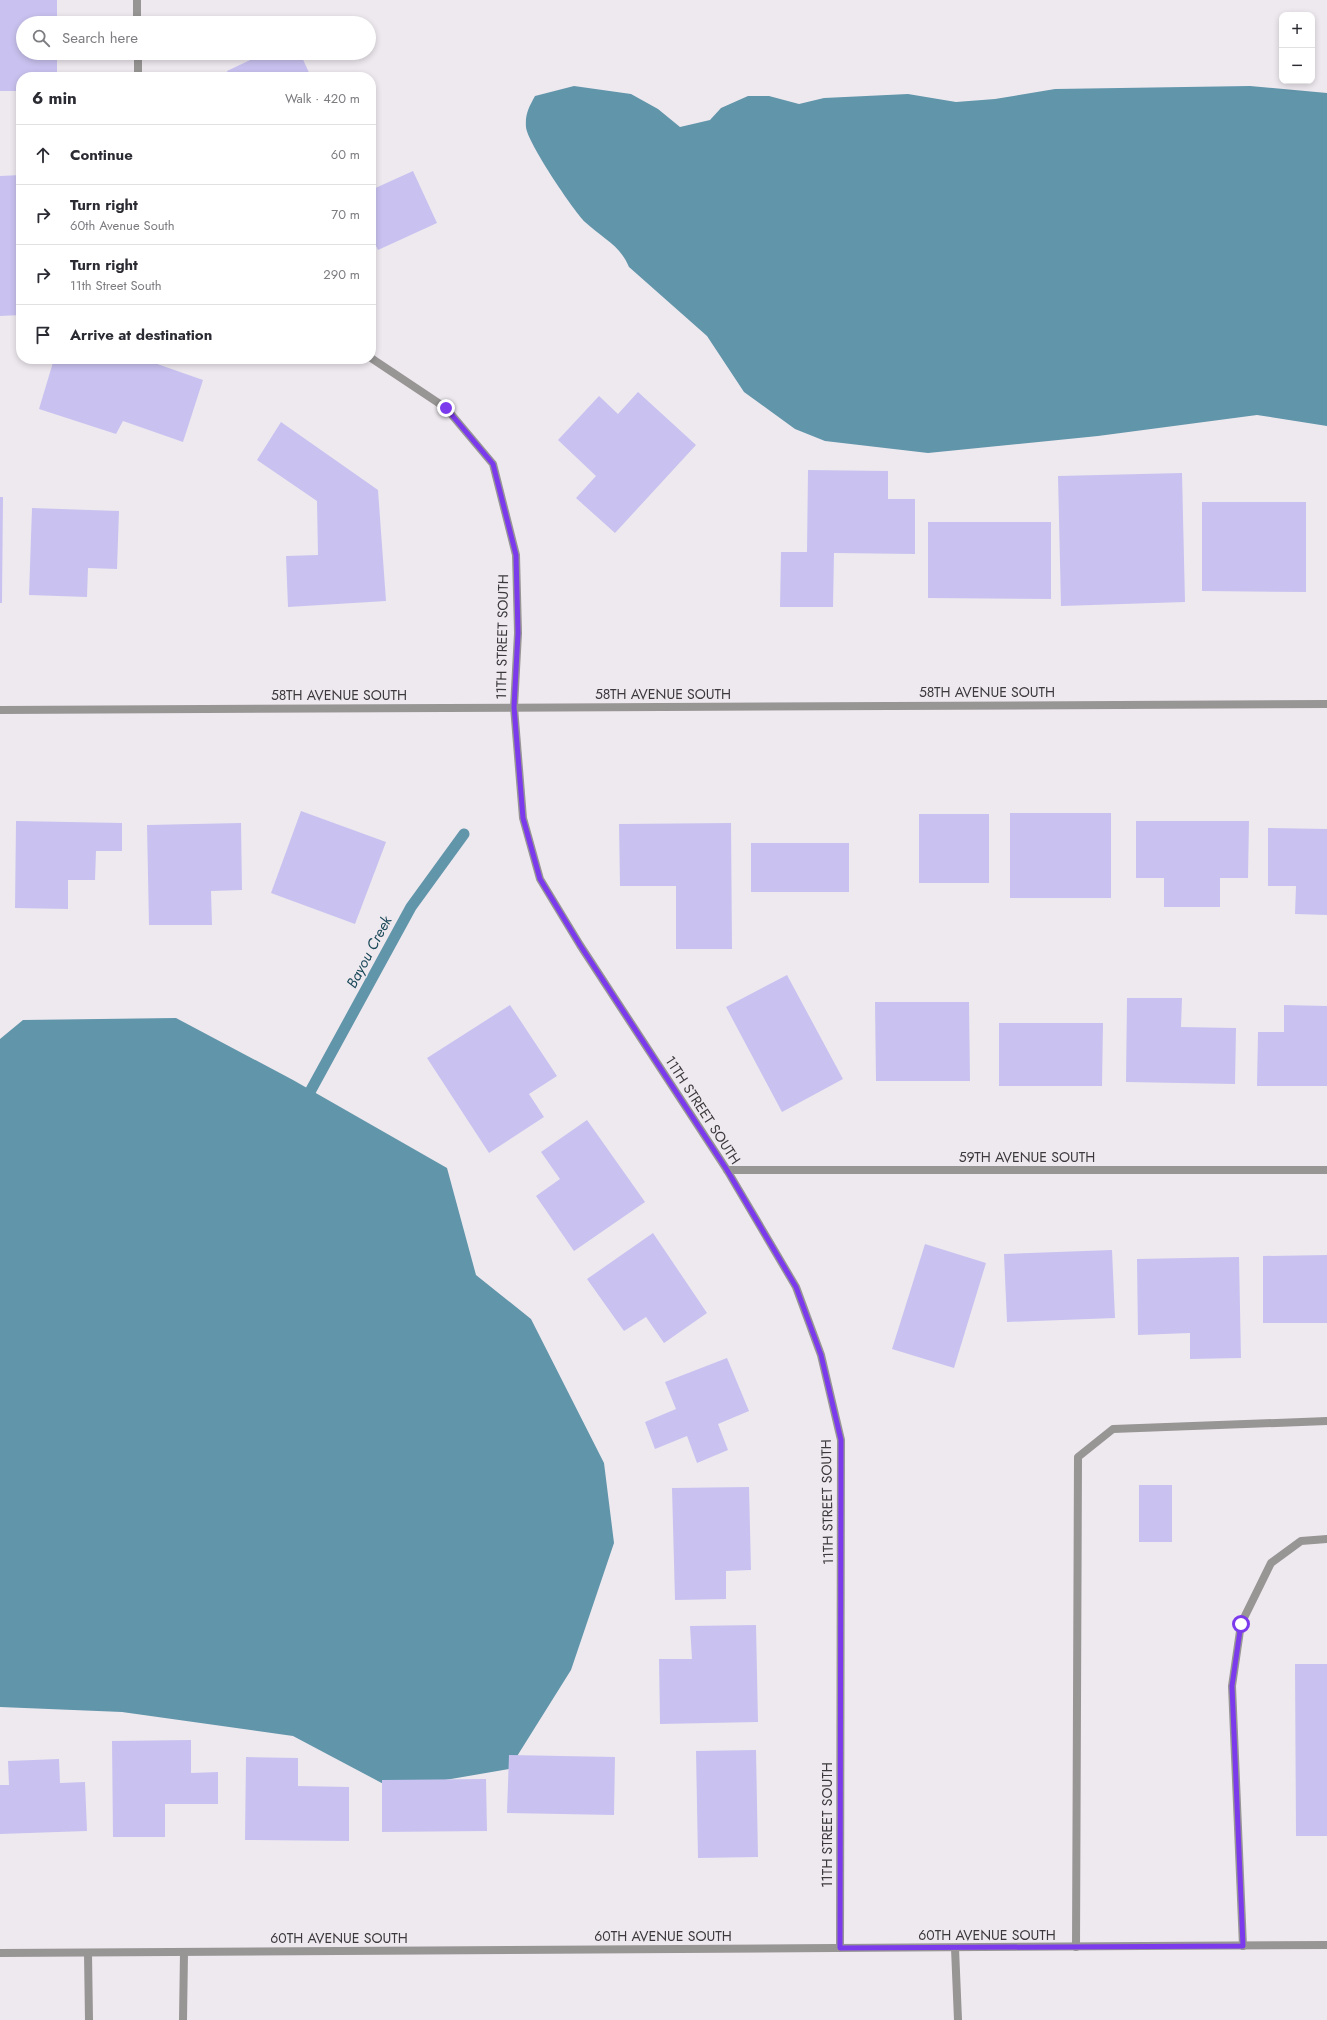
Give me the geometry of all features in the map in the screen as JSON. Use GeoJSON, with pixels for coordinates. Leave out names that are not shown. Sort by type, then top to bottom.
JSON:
{"type":"FeatureCollection","features":[{"type":"Feature","properties":{"kind":"street"},"geometry":{"type":"LineString","coordinates":[[137,0],[137,16]]}},
{"type":"Feature","properties":{"kind":"street"},"geometry":{"type":"LineString","coordinates":[[138,60],[138,72]]}},
{"type":"Feature","properties":{"kind":"street","name":"11TH STREET SOUTH"},"geometry":{"type":"LineString","coordinates":[[376,361],[446,408],[493,464],[516,555],[518,633],[514,707],[523,818],[540,879],[584,952],[727,1170],[796,1287],[821,1355],[841,1440],[840,1948]]}},
{"type":"Feature","properties":{"kind":"street","name":"58TH AVENUE SOUTH"},"geometry":{"type":"LineString","coordinates":[[0,710],[1327,704]]}},
{"type":"Feature","properties":{"kind":"street","name":"59TH AVENUE SOUTH"},"geometry":{"type":"LineString","coordinates":[[727,1170],[1327,1170]]}},
{"type":"Feature","properties":{"kind":"street"},"geometry":{"type":"LineString","coordinates":[[1076,1947],[1078,1457],[1113,1429],[1327,1421]]}},
{"type":"Feature","properties":{"kind":"street"},"geometry":{"type":"LineString","coordinates":[[1243,1946],[1232,1686],[1241,1624],[1271,1563],[1301,1541],[1327,1539]]}},
{"type":"Feature","properties":{"kind":"street","name":"60TH AVENUE SOUTH"},"geometry":{"type":"LineString","coordinates":[[0,1953],[1327,1945]]}},
{"type":"Feature","properties":{"kind":"street"},"geometry":{"type":"LineString","coordinates":[[955,1948],[958,2020]]}},
{"type":"Feature","properties":{"kind":"street"},"geometry":{"type":"LineString","coordinates":[[183,2020],[184,1952]]}},
{"type":"Feature","properties":{"kind":"street"},"geometry":{"type":"LineString","coordinates":[[88,1953],[89,2020]]}},
{"type":"Feature","properties":{"kind":"water"},"geometry":{"type":"Polygon","coordinates":[[[574,86],[631,94],[658,109],[680,127],[710,120],[721,108],[748,96],[769,96],[799,104],[824,98],[908,94],[956,102],[995,99],[1055,89],[1250,86],[1327,93],[1327,426],[1257,415],[1098,436],[928,453],[825,441],[795,429],[744,392],[707,336],[629,267],[616,247],[585,222],[551,176],[528,135],[526,127],[527,114],[535,96],[574,86]]]}},
{"type":"Feature","properties":{"kind":"water"},"geometry":{"type":"Polygon","coordinates":[[[176,1018],[293,1080],[447,1168],[476,1275],[531,1319],[604,1463],[614,1543],[571,1670],[509,1769],[393,1789],[293,1736],[122,1712],[0,1707],[0,1039],[23,1020],[176,1018]]]}},
{"type":"Feature","properties":{"kind":"building"},"geometry":{"type":"Polygon","coordinates":[[[0,0],[57,0],[57,16],[16,16],[16,60],[57,60],[57,72],[16,72],[16,91],[0,91],[0,0]]]}},
{"type":"Feature","properties":{"kind":"building"},"geometry":{"type":"Polygon","coordinates":[[[250,60],[303,60],[309,72],[228,72],[250,60]]]}},
{"type":"Feature","properties":{"kind":"building"},"geometry":{"type":"Polygon","coordinates":[[[413,171],[437,223],[378,250],[376,246],[376,188],[413,171]]]}},
{"type":"Feature","properties":{"kind":"building"},"geometry":{"type":"Polygon","coordinates":[[[16,175],[16,315],[0,316],[0,176],[16,175]]]}},
{"type":"Feature","properties":{"kind":"building"},"geometry":{"type":"Polygon","coordinates":[[[52,364],[157,364],[203,380],[183,442],[123,421],[116,434],[39,409],[52,364]]]}},
{"type":"Feature","properties":{"kind":"building"},"geometry":{"type":"Polygon","coordinates":[[[638,392],[696,445],[615,533],[576,498],[596,476],[558,440],[599,396],[618,414],[638,392]]]}},
{"type":"Feature","properties":{"kind":"building"},"geometry":{"type":"Polygon","coordinates":[[[281,422],[378,490],[386,601],[288,607],[286,556],[318,555],[317,501],[257,460],[281,422]]]}},
{"type":"Feature","properties":{"kind":"building"},"geometry":{"type":"Polygon","coordinates":[[[808,470],[888,471],[888,499],[915,499],[915,554],[834,553],[833,607],[780,607],[781,552],[807,552],[808,470]]]}},
{"type":"Feature","properties":{"kind":"building"},"geometry":{"type":"Polygon","coordinates":[[[1182,473],[1185,602],[1061,606],[1058,476],[1182,473]]]}},
{"type":"Feature","properties":{"kind":"building"},"geometry":{"type":"Polygon","coordinates":[[[0,497],[3,497],[2,603],[0,603],[0,497]]]}},
{"type":"Feature","properties":{"kind":"building"},"geometry":{"type":"Polygon","coordinates":[[[1202,502],[1306,502],[1306,592],[1202,591],[1202,502]]]}},
{"type":"Feature","properties":{"kind":"building"},"geometry":{"type":"Polygon","coordinates":[[[32,508],[119,511],[117,569],[88,568],[87,597],[29,595],[32,508]]]}},
{"type":"Feature","properties":{"kind":"building"},"geometry":{"type":"Polygon","coordinates":[[[928,522],[1051,522],[1051,599],[928,598],[928,522]]]}},
{"type":"Feature","properties":{"kind":"building"},"geometry":{"type":"Polygon","coordinates":[[[301,811],[386,842],[355,924],[271,893],[301,811]]]}},
{"type":"Feature","properties":{"kind":"building"},"geometry":{"type":"Polygon","coordinates":[[[1010,813],[1111,813],[1111,898],[1010,898],[1010,813]]]}},
{"type":"Feature","properties":{"kind":"building"},"geometry":{"type":"Polygon","coordinates":[[[919,814],[989,814],[989,883],[919,883],[919,814]]]}},
{"type":"Feature","properties":{"kind":"building"},"geometry":{"type":"Polygon","coordinates":[[[16,821],[122,823],[122,851],[96,851],[95,880],[68,880],[68,909],[15,908],[16,821]]]}},
{"type":"Feature","properties":{"kind":"building"},"geometry":{"type":"Polygon","coordinates":[[[1136,821],[1249,821],[1248,878],[1220,878],[1220,907],[1164,907],[1164,878],[1136,878],[1136,821]]]}},
{"type":"Feature","properties":{"kind":"building"},"geometry":{"type":"Polygon","coordinates":[[[241,823],[242,890],[211,891],[212,925],[149,925],[147,825],[241,823]]]}},
{"type":"Feature","properties":{"kind":"building"},"geometry":{"type":"Polygon","coordinates":[[[731,823],[732,949],[676,949],[676,886],[620,886],[619,824],[731,823]]]}},
{"type":"Feature","properties":{"kind":"building"},"geometry":{"type":"Polygon","coordinates":[[[1268,828],[1327,829],[1327,915],[1295,914],[1296,886],[1268,886],[1268,828]]]}},
{"type":"Feature","properties":{"kind":"building"},"geometry":{"type":"Polygon","coordinates":[[[751,843],[849,843],[849,892],[751,892],[751,843]]]}},
{"type":"Feature","properties":{"kind":"building"},"geometry":{"type":"Polygon","coordinates":[[[787,975],[843,1079],[782,1112],[726,1007],[787,975]]]}},
{"type":"Feature","properties":{"kind":"building"},"geometry":{"type":"Polygon","coordinates":[[[1127,998],[1182,998],[1181,1027],[1236,1028],[1235,1084],[1126,1082],[1127,998]]]}},
{"type":"Feature","properties":{"kind":"building"},"geometry":{"type":"Polygon","coordinates":[[[875,1002],[969,1002],[970,1081],[876,1081],[875,1002]]]}},
{"type":"Feature","properties":{"kind":"building"},"geometry":{"type":"Polygon","coordinates":[[[510,1005],[557,1076],[529,1094],[544,1117],[489,1153],[427,1058],[510,1005]]]}},
{"type":"Feature","properties":{"kind":"building"},"geometry":{"type":"Polygon","coordinates":[[[1284,1005],[1327,1006],[1327,1086],[1257,1086],[1258,1032],[1284,1032],[1284,1005]]]}},
{"type":"Feature","properties":{"kind":"building"},"geometry":{"type":"Polygon","coordinates":[[[999,1023],[1103,1023],[1102,1086],[999,1086],[999,1023]]]}},
{"type":"Feature","properties":{"kind":"building"},"geometry":{"type":"Polygon","coordinates":[[[587,1120],[645,1202],[574,1251],[536,1196],[560,1179],[541,1152],[587,1120]]]}},
{"type":"Feature","properties":{"kind":"building"},"geometry":{"type":"Polygon","coordinates":[[[653,1233],[707,1313],[664,1343],[646,1317],[624,1331],[587,1279],[653,1233]]]}},
{"type":"Feature","properties":{"kind":"building"},"geometry":{"type":"Polygon","coordinates":[[[925,1244],[986,1263],[954,1368],[892,1349],[925,1244]]]}},
{"type":"Feature","properties":{"kind":"building"},"geometry":{"type":"Polygon","coordinates":[[[1112,1250],[1115,1318],[1007,1322],[1004,1254],[1112,1250]]]}},
{"type":"Feature","properties":{"kind":"building"},"geometry":{"type":"Polygon","coordinates":[[[1327,1255],[1327,1323],[1263,1323],[1263,1256],[1327,1255]]]}},
{"type":"Feature","properties":{"kind":"building"},"geometry":{"type":"Polygon","coordinates":[[[1239,1257],[1241,1358],[1190,1359],[1190,1333],[1138,1335],[1137,1259],[1239,1257]]]}},
{"type":"Feature","properties":{"kind":"building"},"geometry":{"type":"Polygon","coordinates":[[[727,1358],[749,1411],[718,1424],[728,1450],[697,1463],[687,1436],[655,1449],[645,1422],[676,1409],[665,1382],[727,1358]]]}},
{"type":"Feature","properties":{"kind":"building"},"geometry":{"type":"Polygon","coordinates":[[[1139,1485],[1172,1485],[1172,1542],[1139,1542],[1139,1485]]]}},
{"type":"Feature","properties":{"kind":"building"},"geometry":{"type":"Polygon","coordinates":[[[749,1487],[751,1570],[726,1571],[726,1599],[675,1600],[672,1488],[749,1487]]]}},
{"type":"Feature","properties":{"kind":"building"},"geometry":{"type":"Polygon","coordinates":[[[756,1625],[758,1722],[660,1724],[659,1659],[692,1659],[690,1626],[756,1625]]]}},
{"type":"Feature","properties":{"kind":"building"},"geometry":{"type":"Polygon","coordinates":[[[1295,1664],[1327,1664],[1327,1836],[1296,1836],[1295,1664]]]}},
{"type":"Feature","properties":{"kind":"building"},"geometry":{"type":"Polygon","coordinates":[[[191,1740],[191,1773],[218,1772],[218,1804],[165,1804],[165,1837],[113,1837],[112,1741],[191,1740]]]}},
{"type":"Feature","properties":{"kind":"building"},"geometry":{"type":"Polygon","coordinates":[[[756,1750],[758,1857],[698,1858],[696,1751],[756,1750]]]}},
{"type":"Feature","properties":{"kind":"building"},"geometry":{"type":"Polygon","coordinates":[[[509,1755],[615,1757],[614,1815],[507,1813],[509,1755]]]}},
{"type":"Feature","properties":{"kind":"building"},"geometry":{"type":"Polygon","coordinates":[[[246,1757],[298,1758],[298,1786],[349,1787],[349,1841],[245,1840],[246,1757]]]}},
{"type":"Feature","properties":{"kind":"building"},"geometry":{"type":"Polygon","coordinates":[[[59,1759],[60,1783],[85,1782],[87,1831],[0,1834],[0,1785],[9,1785],[8,1761],[59,1759]]]}},
{"type":"Feature","properties":{"kind":"building"},"geometry":{"type":"Polygon","coordinates":[[[486,1779],[487,1831],[382,1832],[382,1780],[486,1779]]]}},
{"type":"Feature","properties":{"kind":"waterway","name":"Bayou Creek"},"geometry":{"type":"LineString","coordinates":[[311,1090],[411,907],[464,834]]}},
{"type":"Feature","properties":{"kind":"route"},"geometry":{"type":"LineString","coordinates":[[446,408],[493,464],[516,555],[518,633],[514,707],[523,818],[540,879],[580,945],[727,1170],[796,1287],[821,1355],[841,1440],[840,1948],[1243,1946],[1232,1686],[1241,1624]]}}]}
